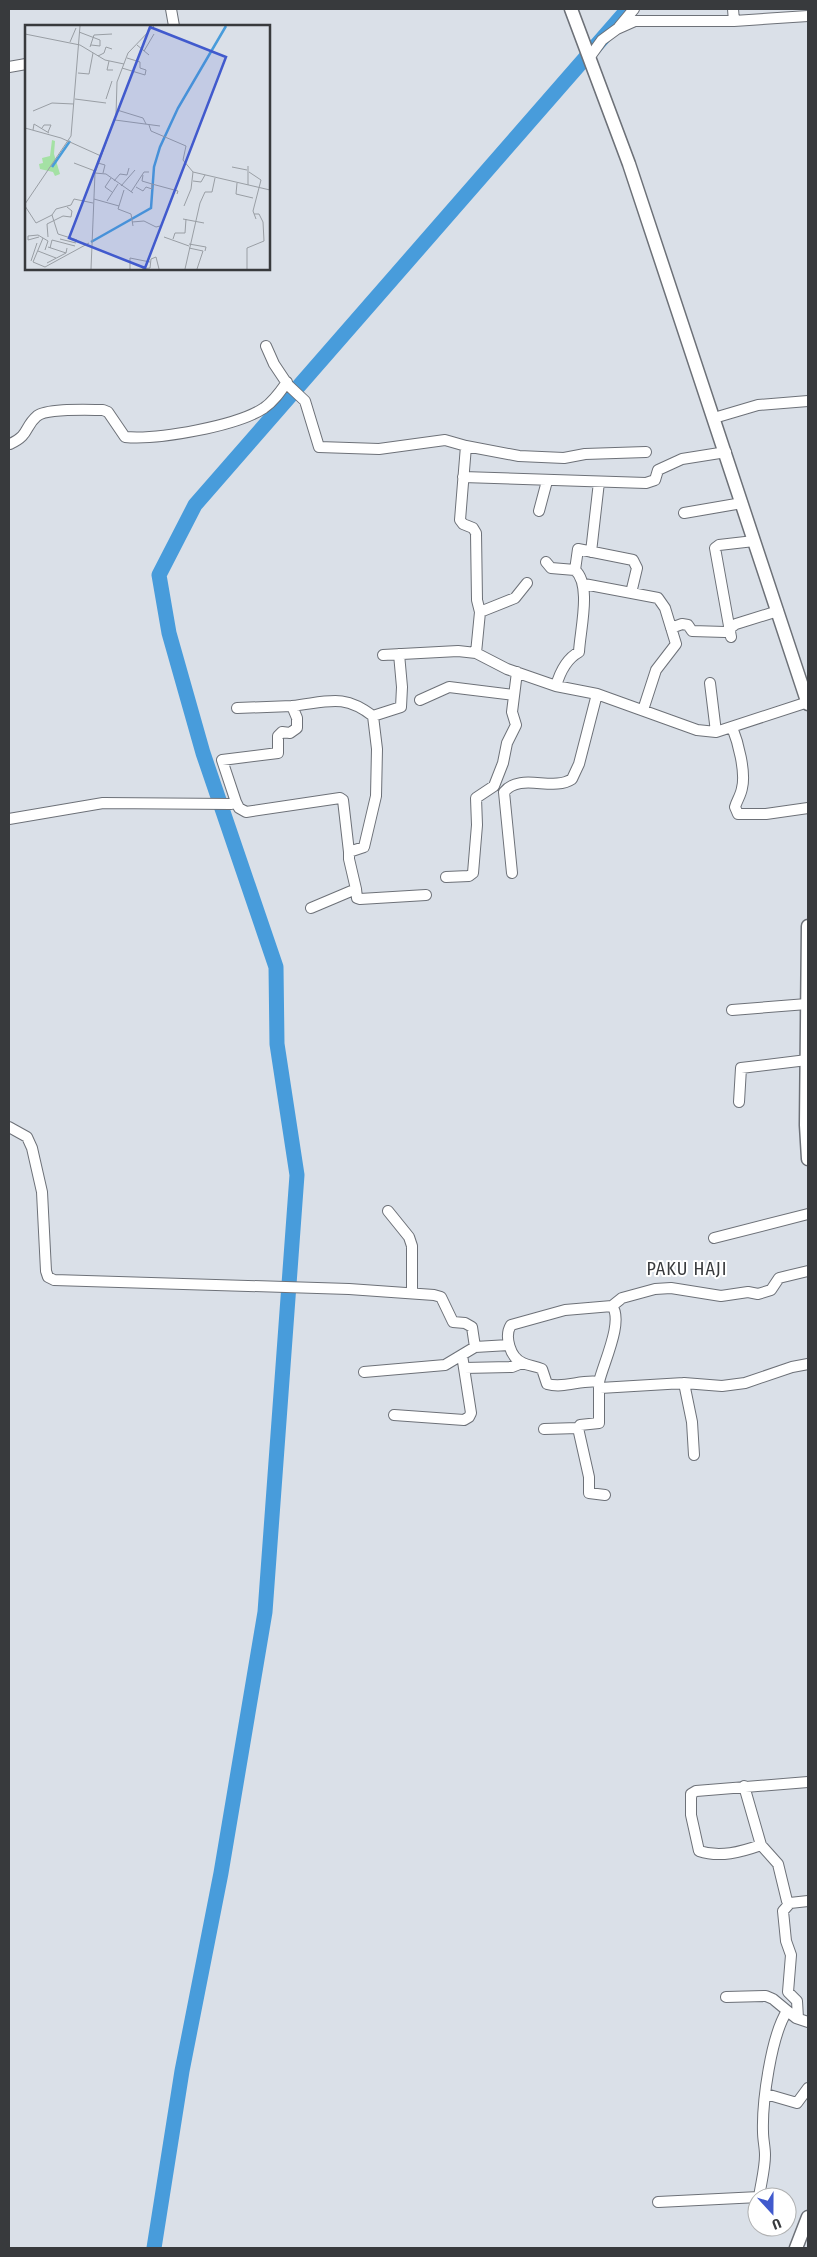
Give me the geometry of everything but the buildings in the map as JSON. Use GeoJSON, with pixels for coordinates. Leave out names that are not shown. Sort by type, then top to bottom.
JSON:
{"type":"FeatureCollection","features":[{"type":"Feature","properties":{"kind":"street"},"geometry":{"type":"LineString","coordinates":[[171,9],[174,25]]}},
{"type":"Feature","properties":{"kind":"street"},"geometry":{"type":"LineString","coordinates":[[383,655],[458,651],[476,652],[517,672],[556,686],[597,694],[697,730],[716,732],[808,703],[629,164],[571,9]]}},
{"type":"Feature","properties":{"kind":"street"},"geometry":{"type":"LineString","coordinates":[[617,29],[634,9]]}},
{"type":"Feature","properties":{"kind":"street"},"geometry":{"type":"LineString","coordinates":[[734,21],[734,9],[740,9]]}},
{"type":"Feature","properties":{"kind":"street"},"geometry":{"type":"LineString","coordinates":[[589,58],[602,40],[617,29],[634,21],[734,21],[808,16]]}},
{"type":"Feature","properties":{"kind":"street"},"geometry":{"type":"LineString","coordinates":[[9,67],[25,64]]}},
{"type":"Feature","properties":{"kind":"street"},"geometry":{"type":"LineString","coordinates":[[266,346],[274,364],[305,401],[319,447],[379,449],[445,440],[519,456],[564,458],[585,454],[646,452]]}},
{"type":"Feature","properties":{"kind":"street"},"geometry":{"type":"LineString","coordinates":[[10,444],[26,434],[34,418],[47,412],[103,410],[108,412],[125,437],[142,439],[179,434],[245,418],[270,403],[288,383]]}},
{"type":"Feature","properties":{"kind":"street"},"geometry":{"type":"LineString","coordinates":[[714,418],[758,406],[808,401]]}},
{"type":"Feature","properties":{"kind":"street"},"geometry":{"type":"LineString","coordinates":[[466,446],[460,520],[463,524],[473,528],[476,533],[477,600],[480,612],[476,652]]}},
{"type":"Feature","properties":{"kind":"street"},"geometry":{"type":"LineString","coordinates":[[463,477],[547,481],[651,482],[656,478],[658,470],[677,462],[726,452]]}},
{"type":"Feature","properties":{"kind":"street"},"geometry":{"type":"LineString","coordinates":[[539,511],[547,481]]}},
{"type":"Feature","properties":{"kind":"street"},"geometry":{"type":"LineString","coordinates":[[591,552],[599,482]]}},
{"type":"Feature","properties":{"kind":"street"},"geometry":{"type":"LineString","coordinates":[[684,513],[742,503]]}},
{"type":"Feature","properties":{"kind":"street"},"geometry":{"type":"LineString","coordinates":[[730,633],[715,548],[719,545],[754,541]]}},
{"type":"Feature","properties":{"kind":"street"},"geometry":{"type":"LineString","coordinates":[[575,570],[578,549],[633,560],[637,568],[631,594]]}},
{"type":"Feature","properties":{"kind":"street"},"geometry":{"type":"LineString","coordinates":[[546,562],[551,568],[575,570],[582,576],[584,584],[579,652],[571,656],[563,668],[556,686]]}},
{"type":"Feature","properties":{"kind":"street"},"geometry":{"type":"LineString","coordinates":[[480,612],[516,598],[527,583]]}},
{"type":"Feature","properties":{"kind":"street"},"geometry":{"type":"LineString","coordinates":[[584,584],[658,598],[665,608],[676,647],[656,670],[643,710]]}},
{"type":"Feature","properties":{"kind":"street"},"geometry":{"type":"LineString","coordinates":[[730,633],[736,624],[778,611]]}},
{"type":"Feature","properties":{"kind":"street"},"geometry":{"type":"LineString","coordinates":[[671,628],[682,624],[688,625],[692,631],[730,633]]}},
{"type":"Feature","properties":{"kind":"street"},"geometry":{"type":"LineString","coordinates":[[374,716],[401,707],[402,687],[398,654]]}},
{"type":"Feature","properties":{"kind":"street"},"geometry":{"type":"LineString","coordinates":[[446,877],[469,876],[473,873],[477,825],[476,798],[494,786],[503,763],[507,743],[516,725],[512,712],[517,672]]}},
{"type":"Feature","properties":{"kind":"street"},"geometry":{"type":"LineString","coordinates":[[710,683],[716,732]]}},
{"type":"Feature","properties":{"kind":"street"},"geometry":{"type":"LineString","coordinates":[[420,700],[449,687],[514,695]]}},
{"type":"Feature","properties":{"kind":"street"},"geometry":{"type":"LineString","coordinates":[[494,786],[509,787],[533,782],[564,782],[572,779],[579,764],[597,694]]}},
{"type":"Feature","properties":{"kind":"street"},"geometry":{"type":"LineString","coordinates":[[237,708],[292,706],[344,700],[358,705],[374,716]]}},
{"type":"Feature","properties":{"kind":"street"},"geometry":{"type":"LineString","coordinates":[[292,706],[297,718],[297,728],[290,733],[282,732],[278,736],[278,753],[222,760],[233,803],[246,812],[340,798],[343,800],[349,859],[357,898],[426,895]]}},
{"type":"Feature","properties":{"kind":"street"},"geometry":{"type":"LineString","coordinates":[[349,852],[364,847],[375,806],[377,749],[374,716]]}},
{"type":"Feature","properties":{"kind":"street"},"geometry":{"type":"LineString","coordinates":[[732,727],[740,753],[743,787],[735,807],[738,814],[766,814],[808,808]]}},
{"type":"Feature","properties":{"kind":"street"},"geometry":{"type":"LineString","coordinates":[[509,787],[503,794],[512,873]]}},
{"type":"Feature","properties":{"kind":"street"},"geometry":{"type":"LineString","coordinates":[[9,819],[103,803],[233,803]]}},
{"type":"Feature","properties":{"kind":"street"},"geometry":{"type":"LineString","coordinates":[[311,908],[356,889]]}},
{"type":"Feature","properties":{"kind":"street"},"geometry":{"type":"LineString","coordinates":[[808,926],[808,1159]]}},
{"type":"Feature","properties":{"kind":"street"},"geometry":{"type":"LineString","coordinates":[[732,1010],[807,1004]]}},
{"type":"Feature","properties":{"kind":"street"},"geometry":{"type":"LineString","coordinates":[[739,1102],[741,1068],[807,1060]]}},
{"type":"Feature","properties":{"kind":"street"},"geometry":{"type":"LineString","coordinates":[[9,1127],[27,1137],[32,1148],[42,1192],[45,1264],[48,1277],[62,1282],[160,1282],[412,1293],[440,1296],[453,1322],[465,1323],[472,1327],[474,1347]]}},
{"type":"Feature","properties":{"kind":"street"},"geometry":{"type":"LineString","coordinates":[[388,1212],[409,1237],[412,1246],[412,1293]]}},
{"type":"Feature","properties":{"kind":"street"},"geometry":{"type":"LineString","coordinates":[[714,1238],[808,1214]]}},
{"type":"Feature","properties":{"kind":"street"},"geometry":{"type":"LineString","coordinates":[[808,1271],[779,1278],[771,1290],[756,1294],[748,1292],[721,1296],[688,1290],[655,1289],[622,1298],[612,1306],[564,1310],[513,1325],[509,1330],[509,1345],[517,1360],[542,1369],[544,1380],[550,1386],[566,1386],[588,1380],[600,1385],[684,1383],[722,1386],[745,1383],[792,1367],[808,1364]]}},
{"type":"Feature","properties":{"kind":"street"},"geometry":{"type":"LineString","coordinates":[[544,1429],[578,1428],[580,1425],[599,1423],[600,1385],[614,1334],[616,1315],[612,1306]]}},
{"type":"Feature","properties":{"kind":"street"},"geometry":{"type":"LineString","coordinates":[[364,1372],[445,1365],[474,1347],[509,1345]]}},
{"type":"Feature","properties":{"kind":"street"},"geometry":{"type":"LineString","coordinates":[[394,1415],[467,1418],[471,1412],[462,1355]]}},
{"type":"Feature","properties":{"kind":"street"},"geometry":{"type":"LineString","coordinates":[[464,1368],[512,1367],[522,1363]]}},
{"type":"Feature","properties":{"kind":"street"},"geometry":{"type":"LineString","coordinates":[[684,1383],[692,1422],[694,1455]]}},
{"type":"Feature","properties":{"kind":"street"},"geometry":{"type":"LineString","coordinates":[[578,1428],[589,1477],[589,1494],[605,1495]]}},
{"type":"Feature","properties":{"kind":"street"},"geometry":{"type":"LineString","coordinates":[[761,1845],[726,1854],[708,1854],[699,1851],[696,1845],[690,1802],[691,1794],[696,1791],[744,1786],[808,1782]]}},
{"type":"Feature","properties":{"kind":"street"},"geometry":{"type":"LineString","coordinates":[[744,1786],[761,1845],[778,1864],[786,1898],[790,1903]]}},
{"type":"Feature","properties":{"kind":"street"},"geometry":{"type":"LineString","coordinates":[[798,2018],[797,2001],[788,1992],[791,1952],[786,1941],[783,1911],[790,1903],[808,1901]]}},
{"type":"Feature","properties":{"kind":"street"},"geometry":{"type":"LineString","coordinates":[[726,1996],[766,1996],[798,2018],[808,2022]]}},
{"type":"Feature","properties":{"kind":"street"},"geometry":{"type":"LineString","coordinates":[[760,2187],[765,2157],[763,2132],[766,2094],[774,2046],[782,2020],[787,2011]]}},
{"type":"Feature","properties":{"kind":"street"},"geometry":{"type":"LineString","coordinates":[[766,2094],[797,2103],[808,2088]]}},
{"type":"Feature","properties":{"kind":"street"},"geometry":{"type":"LineString","coordinates":[[658,2202],[747,2198]]}},
{"type":"Feature","properties":{"kind":"street"},"geometry":{"type":"LineString","coordinates":[[796,2248],[808,2217]]}},
{"type":"Feature","properties":{"kind":"waterway"},"geometry":{"type":"LineString","coordinates":[[154,2248],[182,2071],[221,1873],[265,1612],[297,1175],[277,1044],[276,967],[203,753],[169,633],[159,575],[195,505],[628,9]]}},
{"type":"Feature","properties":{"kind":"district","name":"PAKU HAJI"},"geometry":{"type":"Point","coordinates":[687,1269]}}]}
